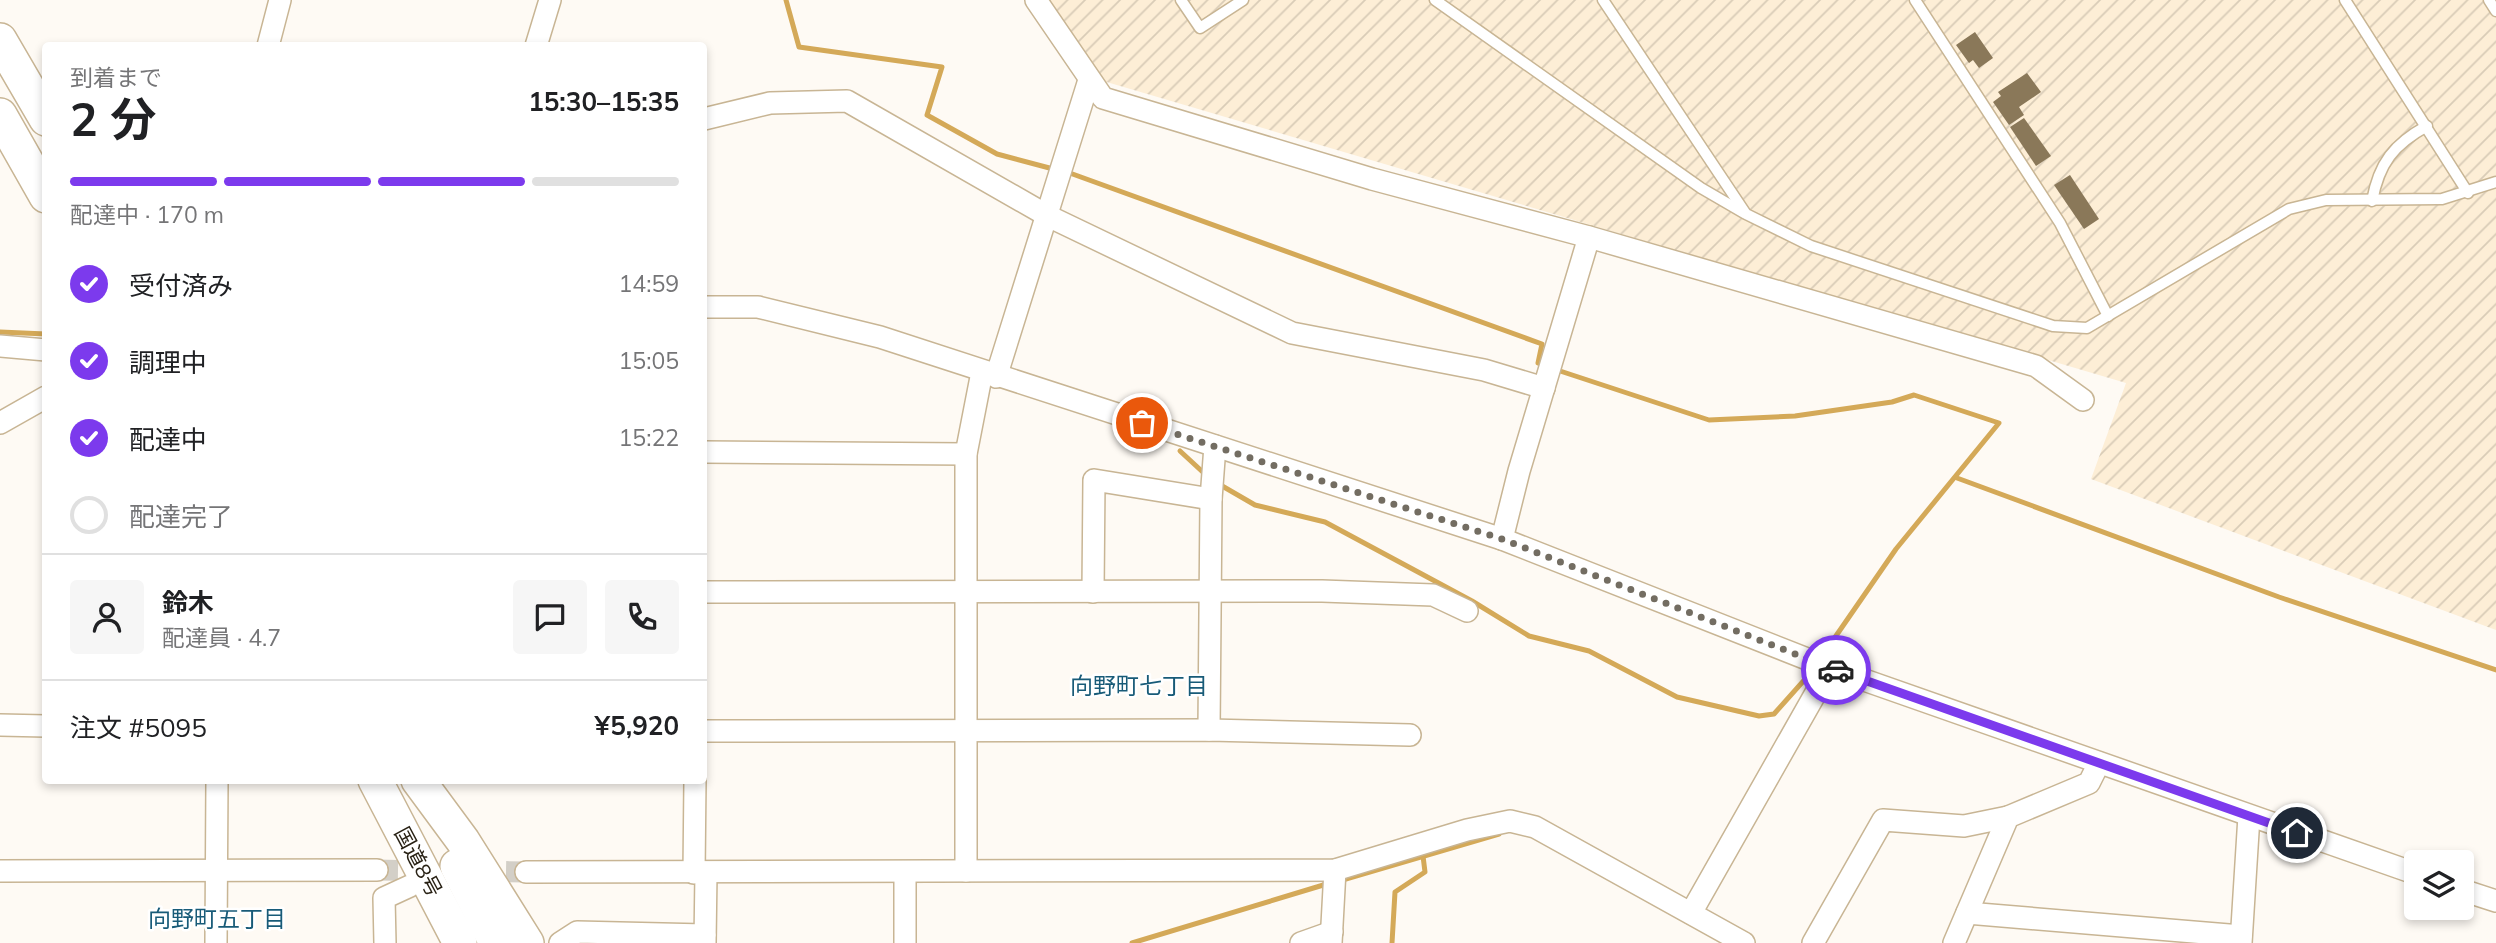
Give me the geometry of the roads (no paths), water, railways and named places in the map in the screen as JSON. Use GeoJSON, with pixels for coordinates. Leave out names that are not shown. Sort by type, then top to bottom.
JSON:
{"type":"FeatureCollection","features":[{"type":"Feature","properties":{"kind":"highway"},"geometry":{"type":"LineString","coordinates":[[0,40],[42,112]]}},
{"type":"Feature","properties":{"kind":"highway"},"geometry":{"type":"LineString","coordinates":[[0,115],[42,189]]}},
{"type":"Feature","properties":{"kind":"highway"},"geometry":{"type":"LineString","coordinates":[[375,784],[410,886],[437,943]]}},
{"type":"Feature","properties":{"kind":"highway","name":"国道8号"},"geometry":{"type":"LineString","coordinates":[[376,784],[460,943]]}},
{"type":"Feature","properties":{"kind":"highway","name":"国道8号"},"geometry":{"type":"LineString","coordinates":[[414,784],[496,943]]}},
{"type":"Feature","properties":{"kind":"highway"},"geometry":{"type":"LineString","coordinates":[[421,784],[463,841],[527,943]]}},
{"type":"Feature","properties":{"kind":"street"},"geometry":{"type":"LineString","coordinates":[[269,42],[280,0]]}},
{"type":"Feature","properties":{"kind":"street"},"geometry":{"type":"LineString","coordinates":[[537,42],[550,0]]}},
{"type":"Feature","properties":{"kind":"street"},"geometry":{"type":"LineString","coordinates":[[1036,0],[1102,98],[1372,179],[1589,237],[2036,366],[2083,400]]}},
{"type":"Feature","properties":{"kind":"street"},"geometry":{"type":"LineString","coordinates":[[966,871],[966,454],[989,375],[1048,216],[1089,80]]}},
{"type":"Feature","properties":{"kind":"street"},"geometry":{"type":"LineString","coordinates":[[707,119],[770,103],[847,100],[1048,216],[1292,333],[1485,370],[1544,388]]}},
{"type":"Feature","properties":{"kind":"street"},"geometry":{"type":"LineString","coordinates":[[1502,539],[1589,237]]}},
{"type":"Feature","properties":{"kind":"street"},"geometry":{"type":"LineString","coordinates":[[707,307],[758,307],[880,337],[989,375],[1502,539],[1830,668],[2404,870]]}},
{"type":"Feature","properties":{"kind":"street"},"geometry":{"type":"LineString","coordinates":[[0,346],[42,350]]}},
{"type":"Feature","properties":{"kind":"street"},"geometry":{"type":"LineString","coordinates":[[0,423],[42,399]]}},
{"type":"Feature","properties":{"kind":"street"},"geometry":{"type":"LineString","coordinates":[[1209,730],[1211,499],[1215,446]]}},
{"type":"Feature","properties":{"kind":"street"},"geometry":{"type":"LineString","coordinates":[[707,452],[966,454]]}},
{"type":"Feature","properties":{"kind":"street"},"geometry":{"type":"LineString","coordinates":[[1093,592],[1094,480],[1211,499]]}},
{"type":"Feature","properties":{"kind":"street"},"geometry":{"type":"LineString","coordinates":[[707,592],[1322,592],[1433,595],[1467,611]]}},
{"type":"Feature","properties":{"kind":"street"},"geometry":{"type":"LineString","coordinates":[[1691,913],[1830,668]]}},
{"type":"Feature","properties":{"kind":"street"},"geometry":{"type":"LineString","coordinates":[[0,725],[42,726]]}},
{"type":"Feature","properties":{"kind":"street"},"geometry":{"type":"LineString","coordinates":[[707,731],[1209,730],[1410,735]]}},
{"type":"Feature","properties":{"kind":"street"},"geometry":{"type":"LineString","coordinates":[[1813,943],[1883,820],[1965,826],[2008,817],[2089,783],[2099,763]]}},
{"type":"Feature","properties":{"kind":"street"},"geometry":{"type":"LineString","coordinates":[[216,943],[217,784]]}},
{"type":"Feature","properties":{"kind":"street"},"geometry":{"type":"LineString","coordinates":[[560,943],[577,932],[705,939],[695,784]]}},
{"type":"Feature","properties":{"kind":"street"},"geometry":{"type":"LineString","coordinates":[[1967,913],[2241,940],[2249,816]]}},
{"type":"Feature","properties":{"kind":"street"},"geometry":{"type":"LineString","coordinates":[[1954,943],[2008,817]]}},
{"type":"Feature","properties":{"kind":"street"},"geometry":{"type":"LineString","coordinates":[[526,872],[1335,870],[1467,830],[1510,821],[1535,827],[1691,913],[1735,941]]}},
{"type":"Feature","properties":{"kind":"street"},"geometry":{"type":"LineString","coordinates":[[0,871],[377,870]]}},
{"type":"Feature","properties":{"kind":"street"},"geometry":{"type":"LineString","coordinates":[[1301,943],[1331,938],[1335,870]]}},
{"type":"Feature","properties":{"kind":"street"},"geometry":{"type":"LineString","coordinates":[[905,872],[905,943]]}},
{"type":"Feature","properties":{"kind":"street"},"geometry":{"type":"LineString","coordinates":[[386,943],[384,898],[410,886]]}},
{"type":"Feature","properties":{"kind":"street"},"geometry":{"type":"LineString","coordinates":[[2474,894],[2496,901]]}},
{"type":"Feature","properties":{"kind":"lane"},"geometry":{"type":"LineString","coordinates":[[1181,0],[1200,28],[1243,0]]}},
{"type":"Feature","properties":{"kind":"lane"},"geometry":{"type":"LineString","coordinates":[[1435,0],[1689,180],[1746,214],[1811,246],[2053,326],[2087,328],[2288,209],[2326,200],[2442,199],[2496,182]]}},
{"type":"Feature","properties":{"kind":"lane"},"geometry":{"type":"LineString","coordinates":[[1603,0],[1746,214]]}},
{"type":"Feature","properties":{"kind":"lane"},"geometry":{"type":"LineString","coordinates":[[1915,0],[2060,223],[2108,316]]}},
{"type":"Feature","properties":{"kind":"lane"},"geometry":{"type":"LineString","coordinates":[[2345,0],[2468,193]]}},
{"type":"Feature","properties":{"kind":"lane"},"geometry":{"type":"LineString","coordinates":[[2488,0],[2496,11]]}},
{"type":"Feature","properties":{"kind":"lane"},"geometry":{"type":"LineString","coordinates":[[2372,201],[2376,176],[2384,159],[2407,137],[2427,126]]}},
{"type":"Feature","properties":{"kind":"waterway"},"geometry":{"type":"LineString","coordinates":[[786,0],[799,47],[942,67],[927,115],[997,154],[1057,170]]}},
{"type":"Feature","properties":{"kind":"waterway"},"geometry":{"type":"LineString","coordinates":[[1067,172],[1542,344],[1538,363],[1545,366]]}},
{"type":"Feature","properties":{"kind":"waterway"},"geometry":{"type":"LineString","coordinates":[[0,332],[42,334]]}},
{"type":"Feature","properties":{"kind":"waterway"},"geometry":{"type":"LineString","coordinates":[[1554,369],[1709,420],[1795,416],[1892,402],[1914,395],[1999,423],[1896,549],[1820,659]]}},
{"type":"Feature","properties":{"kind":"waterway"},"geometry":{"type":"LineString","coordinates":[[1180,451],[1206,475]]}},
{"type":"Feature","properties":{"kind":"waterway"},"geometry":{"type":"LineString","coordinates":[[1957,478],[2279,597],[2496,670]]}},
{"type":"Feature","properties":{"kind":"waterway"},"geometry":{"type":"LineString","coordinates":[[1217,483],[1255,505],[1325,522],[1472,601],[1529,636],[1589,651],[1677,697],[1759,716],[1774,714],[1815,668]]}},
{"type":"Feature","properties":{"kind":"waterway"},"geometry":{"type":"LineString","coordinates":[[1339,881],[1499,834]]}},
{"type":"Feature","properties":{"kind":"waterway"},"geometry":{"type":"LineString","coordinates":[[1392,943],[1395,892],[1425,872],[1423,856]]}},
{"type":"Feature","properties":{"kind":"waterway"},"geometry":{"type":"LineString","coordinates":[[1132,943],[1330,883]]}},
{"type":"Feature","properties":{"kind":"tunnel"},"geometry":{"type":"LineString","coordinates":[[377,870],[433,871]]}},
{"type":"Feature","properties":{"kind":"tunnel"},"geometry":{"type":"LineString","coordinates":[[475,871],[526,872]]}},
{"type":"Feature","properties":{"kind":"district","name":"向野町七丁目"},"geometry":{"type":"Point","coordinates":[1139,686]}},
{"type":"Feature","properties":{"kind":"district","name":"向野町五丁目"},"geometry":{"type":"Point","coordinates":[217,919]}}]}
